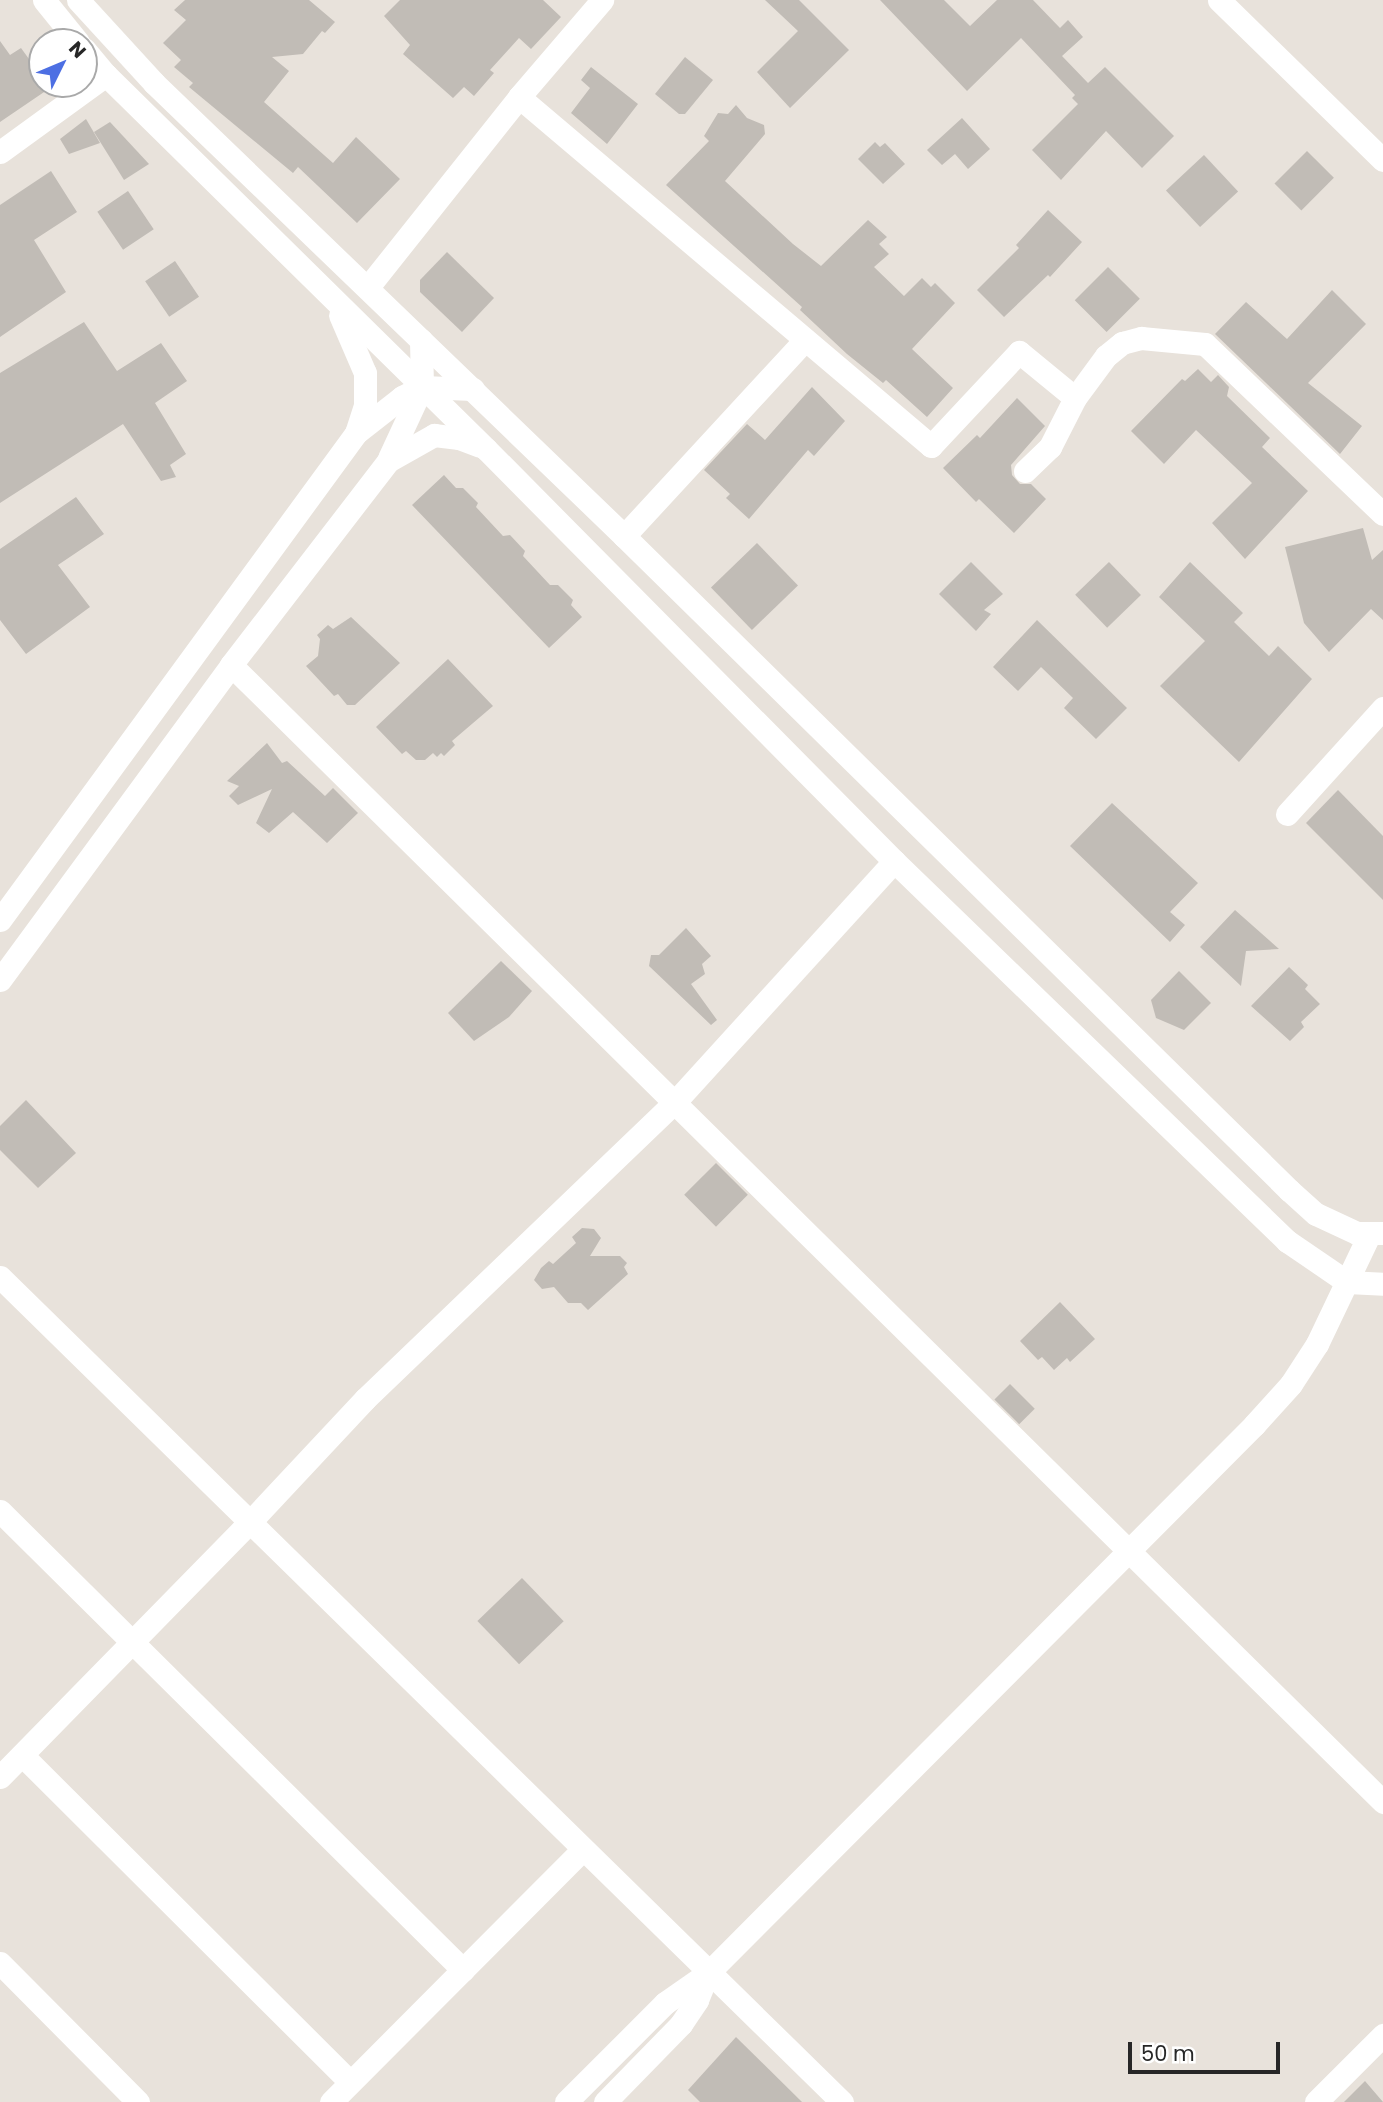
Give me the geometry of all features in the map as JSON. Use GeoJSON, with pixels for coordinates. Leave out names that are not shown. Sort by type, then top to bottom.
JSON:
{"type":"FeatureCollection","features":[{"type":"Feature","properties":{"kind":"street"},"geometry":{"type":"LineString","coordinates":[[44,0],[67,28]]}},
{"type":"Feature","properties":{"kind":"street"},"geometry":{"type":"LineString","coordinates":[[78,0],[154,83],[624,536],[1289,1190],[1316,1214],[1357,1233],[1377,1233]]}},
{"type":"Feature","properties":{"kind":"street"},"geometry":{"type":"LineString","coordinates":[[368,287],[519,97],[602,0]]}},
{"type":"Feature","properties":{"kind":"street"},"geometry":{"type":"LineString","coordinates":[[1219,0],[1383,160]]}},
{"type":"Feature","properties":{"kind":"street"},"geometry":{"type":"LineString","coordinates":[[98,66],[334,303],[486,449],[894,861],[1287,1241],[1347,1282],[1383,1283]]}},
{"type":"Feature","properties":{"kind":"street"},"geometry":{"type":"LineString","coordinates":[[0,152],[106,75]]}},
{"type":"Feature","properties":{"kind":"street"},"geometry":{"type":"LineString","coordinates":[[519,97],[931,446],[1019,352],[1074,398]]}},
{"type":"Feature","properties":{"kind":"street"},"geometry":{"type":"LineString","coordinates":[[334,303],[365,373],[365,406],[356,433]]}},
{"type":"Feature","properties":{"kind":"street"},"geometry":{"type":"LineString","coordinates":[[1025,471],[1050,447],[1074,398],[1106,356],[1122,343],[1141,338],[1205,345],[1383,514]]}},
{"type":"Feature","properties":{"kind":"street"},"geometry":{"type":"LineString","coordinates":[[0,980],[231,665],[387,461],[422,387],[421,340]]}},
{"type":"Feature","properties":{"kind":"street"},"geometry":{"type":"LineString","coordinates":[[624,536],[805,340]]}},
{"type":"Feature","properties":{"kind":"street"},"geometry":{"type":"LineString","coordinates":[[0,920],[356,433],[402,397],[422,387],[473,389]]}},
{"type":"Feature","properties":{"kind":"street"},"geometry":{"type":"LineString","coordinates":[[387,461],[434,435],[459,438],[486,449]]}},
{"type":"Feature","properties":{"kind":"street"},"geometry":{"type":"LineString","coordinates":[[231,665],[1383,1802]]}},
{"type":"Feature","properties":{"kind":"street"},"geometry":{"type":"LineString","coordinates":[[730,695],[757,666]]}},
{"type":"Feature","properties":{"kind":"street"},"geometry":{"type":"LineString","coordinates":[[160,702],[188,724]]}},
{"type":"Feature","properties":{"kind":"street"},"geometry":{"type":"LineString","coordinates":[[1287,814],[1383,708]]}},
{"type":"Feature","properties":{"kind":"street"},"geometry":{"type":"LineString","coordinates":[[0,1777],[365,1399],[674,1103],[894,861]]}},
{"type":"Feature","properties":{"kind":"street"},"geometry":{"type":"LineString","coordinates":[[566,2102],[665,2003],[708,1973],[1128,1553],[1291,1384],[1317,1344],[1347,1282],[1377,1233]]}},
{"type":"Feature","properties":{"kind":"street"},"geometry":{"type":"LineString","coordinates":[[0,1277],[842,2102]]}},
{"type":"Feature","properties":{"kind":"street"},"geometry":{"type":"LineString","coordinates":[[0,1511],[463,1970]]}},
{"type":"Feature","properties":{"kind":"street"},"geometry":{"type":"LineString","coordinates":[[22,1755],[350,2082]]}},
{"type":"Feature","properties":{"kind":"street"},"geometry":{"type":"LineString","coordinates":[[331,2102],[583,1849]]}},
{"type":"Feature","properties":{"kind":"street"},"geometry":{"type":"LineString","coordinates":[[0,1963],[138,2102]]}},
{"type":"Feature","properties":{"kind":"street"},"geometry":{"type":"LineString","coordinates":[[605,2102],[681,2024],[697,2000],[708,1973]]}},
{"type":"Feature","properties":{"kind":"street"},"geometry":{"type":"LineString","coordinates":[[1316,2102],[1383,2035]]}},
{"type":"Feature","properties":{"kind":"building"},"geometry":{"type":"Polygon","coordinates":[[[185,0],[309,0],[335,22],[325,33],[322,31],[303,54],[272,57],[289,71],[264,102],[333,163],[356,137],[400,179],[357,223],[298,167],[293,173],[189,87],[193,83],[174,67],[181,60],[163,43],[186,20],[174,10],[185,0]]]}},
{"type":"Feature","properties":{"kind":"building"},"geometry":{"type":"Polygon","coordinates":[[[400,0],[543,0],[561,17],[531,49],[519,38],[490,70],[494,73],[474,96],[464,87],[453,98],[403,54],[410,45],[384,16],[400,0]]]}},
{"type":"Feature","properties":{"kind":"building"},"geometry":{"type":"Polygon","coordinates":[[[765,0],[799,0],[849,50],[790,108],[757,72],[798,31],[765,0]]]}},
{"type":"Feature","properties":{"kind":"building"},"geometry":{"type":"Polygon","coordinates":[[[880,0],[944,0],[970,26],[997,0],[1033,0],[1060,28],[1068,20],[1083,37],[1062,56],[1088,83],[1105,67],[1174,136],[1142,168],[1106,131],[1061,180],[1032,150],[1078,104],[1072,98],[1075,95],[1021,38],[967,91],[880,0]]]}},
{"type":"Feature","properties":{"kind":"building"},"geometry":{"type":"Polygon","coordinates":[[[0,41],[10,55],[21,48],[28,58],[28,98],[35,98],[0,122],[0,41]]]}},
{"type":"Feature","properties":{"kind":"building"},"geometry":{"type":"Polygon","coordinates":[[[685,57],[713,80],[685,114],[679,114],[655,94],[685,57]]]}},
{"type":"Feature","properties":{"kind":"building"},"geometry":{"type":"Polygon","coordinates":[[[591,67],[638,104],[607,144],[571,113],[590,88],[581,80],[591,67]]]}},
{"type":"Feature","properties":{"kind":"building"},"geometry":{"type":"Polygon","coordinates":[[[736,105],[747,118],[764,125],[765,134],[725,181],[793,244],[821,266],[868,220],[887,237],[879,244],[889,254],[874,267],[904,296],[922,278],[931,287],[935,283],[955,303],[912,349],[953,388],[927,417],[886,380],[883,383],[847,354],[800,310],[802,307],[666,185],[709,141],[704,136],[718,113],[728,114],[736,105]]]}},
{"type":"Feature","properties":{"kind":"building"},"geometry":{"type":"Polygon","coordinates":[[[962,118],[990,149],[968,169],[955,154],[942,165],[927,150],[962,118]]]}},
{"type":"Feature","properties":{"kind":"building"},"geometry":{"type":"Polygon","coordinates":[[[86,119],[100,143],[69,154],[60,139],[86,119]]]}},
{"type":"Feature","properties":{"kind":"building"},"geometry":{"type":"Polygon","coordinates":[[[110,122],[149,164],[124,180],[94,132],[110,122]]]}},
{"type":"Feature","properties":{"kind":"building"},"geometry":{"type":"Polygon","coordinates":[[[875,142],[880,147],[885,143],[905,164],[883,184],[858,159],[875,142]]]}},
{"type":"Feature","properties":{"kind":"building"},"geometry":{"type":"Polygon","coordinates":[[[1307,151],[1334,178],[1301,210],[1274,184],[1307,151]]]}},
{"type":"Feature","properties":{"kind":"building"},"geometry":{"type":"Polygon","coordinates":[[[1204,155],[1238,192],[1200,227],[1166,190],[1204,155]]]}},
{"type":"Feature","properties":{"kind":"building"},"geometry":{"type":"Polygon","coordinates":[[[51,171],[77,212],[34,240],[66,292],[0,337],[0,205],[51,171]]]}},
{"type":"Feature","properties":{"kind":"building"},"geometry":{"type":"Polygon","coordinates":[[[128,191],[154,229],[123,250],[97,212],[128,191]]]}},
{"type":"Feature","properties":{"kind":"building"},"geometry":{"type":"Polygon","coordinates":[[[1048,210],[1082,242],[1050,277],[1048,275],[1004,317],[977,290],[1019,248],[1016,245],[1048,210]]]}},
{"type":"Feature","properties":{"kind":"building"},"geometry":{"type":"Polygon","coordinates":[[[447,252],[494,298],[462,332],[420,292],[420,280],[447,252]]]}},
{"type":"Feature","properties":{"kind":"building"},"geometry":{"type":"Polygon","coordinates":[[[175,261],[199,297],[169,317],[145,281],[175,261]]]}},
{"type":"Feature","properties":{"kind":"building"},"geometry":{"type":"Polygon","coordinates":[[[1108,267],[1140,299],[1107,332],[1075,300],[1108,267]]]}},
{"type":"Feature","properties":{"kind":"building"},"geometry":{"type":"Polygon","coordinates":[[[1332,290],[1366,324],[1308,383],[1362,426],[1340,454],[1215,334],[1246,302],[1287,339],[1332,290]]]}},
{"type":"Feature","properties":{"kind":"building"},"geometry":{"type":"Polygon","coordinates":[[[84,322],[117,371],[161,343],[187,381],[155,403],[186,454],[170,465],[176,477],[161,481],[123,424],[0,503],[0,373],[84,322]]]}},
{"type":"Feature","properties":{"kind":"building"},"geometry":{"type":"Polygon","coordinates":[[[1198,369],[1211,382],[1218,375],[1229,387],[1227,396],[1270,438],[1262,447],[1308,491],[1245,559],[1212,523],[1252,483],[1196,430],[1164,464],[1131,431],[1182,379],[1185,381],[1198,369]]]}},
{"type":"Feature","properties":{"kind":"building"},"geometry":{"type":"Polygon","coordinates":[[[812,387],[845,421],[814,456],[808,450],[749,519],[726,498],[730,494],[704,470],[747,424],[765,440],[812,387]]]}},
{"type":"Feature","properties":{"kind":"building"},"geometry":{"type":"Polygon","coordinates":[[[1017,398],[1045,426],[1011,465],[1012,475],[1020,484],[1031,484],[1046,499],[1014,533],[979,499],[976,502],[943,468],[977,435],[980,438],[1017,398]]]}},
{"type":"Feature","properties":{"kind":"building"},"geometry":{"type":"Polygon","coordinates":[[[444,475],[456,488],[463,488],[478,503],[476,507],[503,536],[510,535],[525,551],[523,556],[550,585],[558,585],[573,600],[571,605],[582,617],[549,648],[412,505],[444,475]]]}},
{"type":"Feature","properties":{"kind":"building"},"geometry":{"type":"Polygon","coordinates":[[[76,497],[104,534],[58,565],[90,607],[26,654],[0,620],[0,549],[76,497]]]}},
{"type":"Feature","properties":{"kind":"building"},"geometry":{"type":"Polygon","coordinates":[[[1363,528],[1372,560],[1383,550],[1383,620],[1371,609],[1329,652],[1304,623],[1285,547],[1363,528]]]}},
{"type":"Feature","properties":{"kind":"building"},"geometry":{"type":"Polygon","coordinates":[[[757,543],[798,585],[752,630],[711,587],[757,543]]]}},
{"type":"Feature","properties":{"kind":"building"},"geometry":{"type":"Polygon","coordinates":[[[971,562],[1003,594],[984,610],[991,614],[976,631],[939,594],[971,562]]]}},
{"type":"Feature","properties":{"kind":"building"},"geometry":{"type":"Polygon","coordinates":[[[1109,562],[1141,595],[1107,628],[1075,595],[1109,562]]]}},
{"type":"Feature","properties":{"kind":"building"},"geometry":{"type":"Polygon","coordinates":[[[1190,562],[1243,613],[1234,622],[1269,656],[1278,646],[1312,679],[1239,762],[1160,686],[1205,641],[1159,597],[1190,562]]]}},
{"type":"Feature","properties":{"kind":"building"},"geometry":{"type":"Polygon","coordinates":[[[351,617],[400,663],[355,705],[347,705],[338,694],[334,696],[306,666],[318,656],[320,639],[317,635],[328,625],[333,629],[351,617]]]}},
{"type":"Feature","properties":{"kind":"building"},"geometry":{"type":"Polygon","coordinates":[[[1037,620],[1127,708],[1096,739],[1064,708],[1073,698],[1041,667],[1018,691],[993,667],[1037,620]]]}},
{"type":"Feature","properties":{"kind":"building"},"geometry":{"type":"Polygon","coordinates":[[[448,659],[493,706],[452,741],[455,745],[444,756],[441,753],[437,757],[433,753],[425,760],[416,760],[406,751],[402,754],[376,727],[448,659]]]}},
{"type":"Feature","properties":{"kind":"building"},"geometry":{"type":"Polygon","coordinates":[[[267,743],[282,763],[287,761],[325,796],[333,788],[358,813],[327,843],[293,812],[269,833],[256,823],[272,789],[238,805],[229,796],[239,786],[227,781],[267,743]]]}},
{"type":"Feature","properties":{"kind":"building"},"geometry":{"type":"Polygon","coordinates":[[[1338,790],[1383,836],[1383,900],[1306,823],[1338,790]]]}},
{"type":"Feature","properties":{"kind":"building"},"geometry":{"type":"Polygon","coordinates":[[[1112,803],[1198,883],[1170,912],[1185,925],[1170,942],[1070,846],[1112,803]]]}},
{"type":"Feature","properties":{"kind":"building"},"geometry":{"type":"Polygon","coordinates":[[[1235,910],[1279,949],[1246,951],[1241,986],[1200,947],[1235,910]]]}},
{"type":"Feature","properties":{"kind":"building"},"geometry":{"type":"Polygon","coordinates":[[[686,928],[711,956],[702,964],[705,974],[691,984],[717,1020],[711,1025],[649,966],[651,955],[659,955],[686,928]]]}},
{"type":"Feature","properties":{"kind":"building"},"geometry":{"type":"Polygon","coordinates":[[[501,961],[532,991],[509,1017],[474,1041],[448,1013],[501,961]]]}},
{"type":"Feature","properties":{"kind":"building"},"geometry":{"type":"Polygon","coordinates":[[[1289,967],[1308,985],[1305,989],[1320,1004],[1301,1022],[1304,1027],[1290,1041],[1251,1006],[1289,967]]]}},
{"type":"Feature","properties":{"kind":"building"},"geometry":{"type":"Polygon","coordinates":[[[1179,971],[1211,1003],[1184,1030],[1156,1018],[1151,1000],[1179,971]]]}},
{"type":"Feature","properties":{"kind":"building"},"geometry":{"type":"Polygon","coordinates":[[[26,1100],[76,1153],[38,1188],[0,1150],[0,1126],[26,1100]]]}},
{"type":"Feature","properties":{"kind":"building"},"geometry":{"type":"Polygon","coordinates":[[[716,1163],[748,1195],[716,1227],[684,1195],[716,1163]]]}},
{"type":"Feature","properties":{"kind":"building"},"geometry":{"type":"Polygon","coordinates":[[[582,1228],[594,1229],[601,1238],[590,1256],[620,1256],[627,1263],[624,1267],[628,1274],[588,1310],[581,1303],[568,1303],[554,1287],[542,1289],[534,1280],[541,1268],[549,1261],[553,1264],[576,1243],[572,1237],[582,1228]]]}},
{"type":"Feature","properties":{"kind":"building"},"geometry":{"type":"Polygon","coordinates":[[[1060,1302],[1095,1339],[1070,1362],[1067,1358],[1054,1370],[1042,1357],[1038,1360],[1020,1341],[1060,1302]]]}},
{"type":"Feature","properties":{"kind":"building"},"geometry":{"type":"Polygon","coordinates":[[[1010,1384],[1035,1409],[1019,1424],[994,1400],[1010,1384]]]}},
{"type":"Feature","properties":{"kind":"building"},"geometry":{"type":"Polygon","coordinates":[[[522,1578],[564,1621],[519,1664],[477,1621],[522,1578]]]}},
{"type":"Feature","properties":{"kind":"building"},"geometry":{"type":"Polygon","coordinates":[[[736,2037],[802,2102],[700,2102],[688,2090],[736,2037]]]}},
{"type":"Feature","properties":{"kind":"building"},"geometry":{"type":"Polygon","coordinates":[[[1365,2081],[1383,2102],[1344,2102],[1365,2081]]]}}]}
